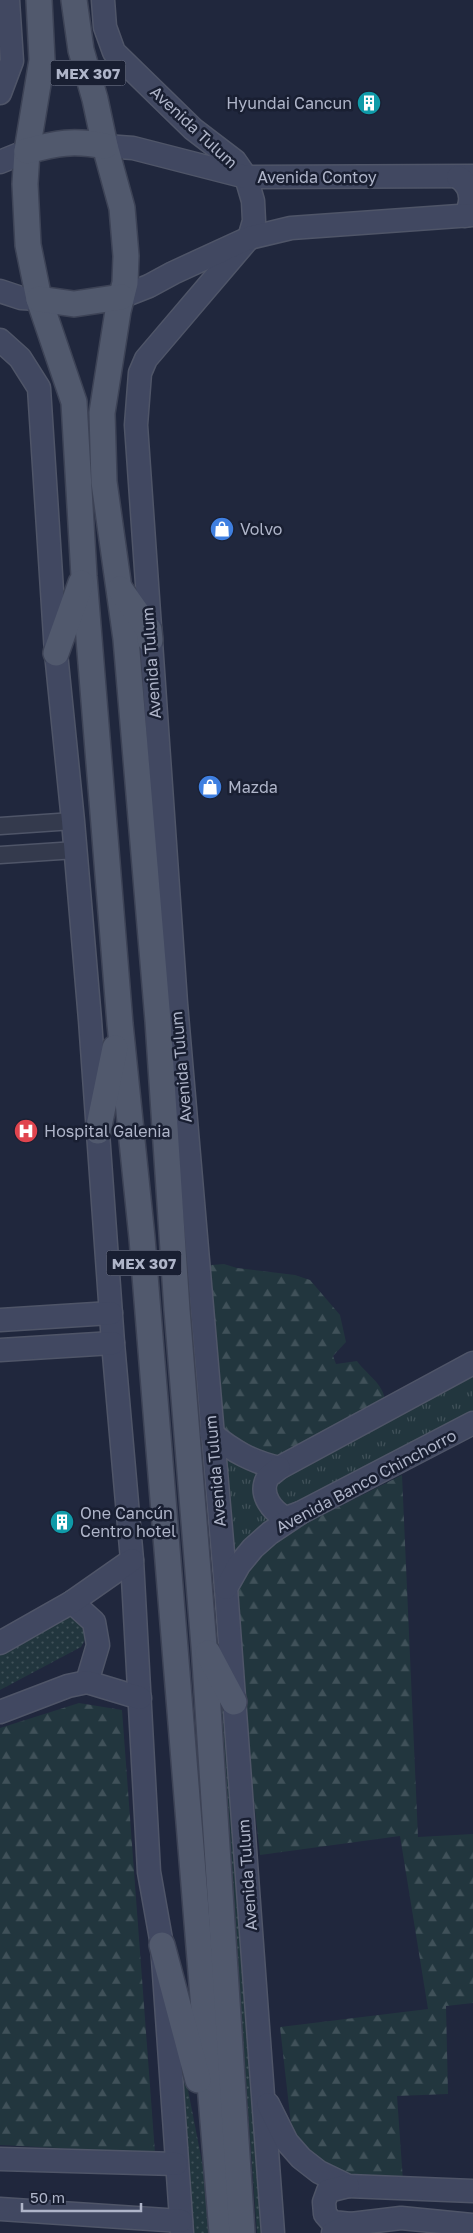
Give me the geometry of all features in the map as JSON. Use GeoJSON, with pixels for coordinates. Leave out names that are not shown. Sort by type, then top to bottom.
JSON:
{"type":"FeatureCollection","features":[{"type":"Feature","properties":{"kind":"main road","name":"MEX 307"},"geometry":{"type":"LineString","coordinates":[[27,151],[42,60],[39,0]]}},
{"type":"Feature","properties":{"kind":"main road","name":"MEX 307"},"geometry":{"type":"LineString","coordinates":[[74,0],[81,50],[95,99],[105,146]]}},
{"type":"Feature","properties":{"kind":"main road"},"geometry":{"type":"LineString","coordinates":[[105,146],[82,142],[66,143],[27,151],[25,184],[28,245],[38,299],[74,304],[121,297]]}},
{"type":"Feature","properties":{"kind":"main road","name":"Avenida Tulum"},"geometry":{"type":"LineString","coordinates":[[105,146],[122,208],[126,256],[125,283],[102,413],[104,482],[126,639],[158,1021],[177,1310],[204,1646],[242,2233]]}},
{"type":"Feature","properties":{"kind":"main road","name":"MEX 307"},"geometry":{"type":"LineString","coordinates":[[38,299],[74,402],[84,576],[120,1024],[142,1248],[222,2233]]}},
{"type":"Feature","properties":{"kind":"main road"},"geometry":{"type":"LineString","coordinates":[[56,653],[84,576]]}},
{"type":"Feature","properties":{"kind":"main road"},"geometry":{"type":"LineString","coordinates":[[118,585],[149,630],[150,640]]}},
{"type":"Feature","properties":{"kind":"main road"},"geometry":{"type":"LineString","coordinates":[[98,1131],[120,1024]]}},
{"type":"Feature","properties":{"kind":"main road"},"geometry":{"type":"LineString","coordinates":[[204,1646],[234,1702]]}},
{"type":"Feature","properties":{"kind":"main road"},"geometry":{"type":"LineString","coordinates":[[162,1944],[214,2142]]}},
{"type":"Feature","properties":{"kind":"street"},"geometry":{"type":"LineString","coordinates":[[0,93],[12,61],[8,0]]}},
{"type":"Feature","properties":{"kind":"street","name":"Avenida Tulum"},"geometry":{"type":"LineString","coordinates":[[103,0],[105,27],[114,52],[193,129],[235,161],[246,177],[253,201],[254,221],[250,238],[146,359],[140,373],[136,425],[177,1013],[211,1433],[226,1588],[273,2233]]}},
{"type":"Feature","properties":{"kind":"street","name":"Avenida Contoy"},"geometry":{"type":"LineString","coordinates":[[105,146],[133,148],[246,177],[465,177]]}},
{"type":"Feature","properties":{"kind":"street"},"geometry":{"type":"LineString","coordinates":[[0,162],[27,151]]}},
{"type":"Feature","properties":{"kind":"street"},"geometry":{"type":"LineString","coordinates":[[121,297],[149,286],[250,238],[291,228],[469,216],[471,195],[465,177]]}},
{"type":"Feature","properties":{"kind":"street"},"geometry":{"type":"LineString","coordinates":[[0,291],[21,298],[38,299]]}},
{"type":"Feature","properties":{"kind":"street"},"geometry":{"type":"LineString","coordinates":[[0,340],[20,358],[39,388],[56,653],[76,850],[113,1343],[132,1560],[149,1872],[162,1944],[176,2164],[182,2227],[0,2209]]}},
{"type":"Feature","properties":{"kind":"street"},"geometry":{"type":"LineString","coordinates":[[0,826],[73,821]]}},
{"type":"Feature","properties":{"kind":"street"},"geometry":{"type":"LineString","coordinates":[[0,856],[76,850]]}},
{"type":"Feature","properties":{"kind":"street"},"geometry":{"type":"LineString","coordinates":[[0,1320],[111,1313]]}},
{"type":"Feature","properties":{"kind":"street"},"geometry":{"type":"LineString","coordinates":[[0,1350],[113,1343]]}},
{"type":"Feature","properties":{"kind":"street"},"geometry":{"type":"LineString","coordinates":[[300,1514],[286,1518],[274,1510],[267,1499],[266,1486],[268,1478],[280,1468],[473,1363]]}},
{"type":"Feature","properties":{"kind":"street","name":"Avenida Banco Chinchorro"},"geometry":{"type":"LineString","coordinates":[[226,1588],[239,1565],[253,1548],[270,1533],[300,1514],[473,1423]]}},
{"type":"Feature","properties":{"kind":"street"},"geometry":{"type":"LineString","coordinates":[[211,1433],[231,1449],[255,1462],[280,1468]]}},
{"type":"Feature","properties":{"kind":"street"},"geometry":{"type":"LineString","coordinates":[[0,1643],[72,1602],[132,1560]]}},
{"type":"Feature","properties":{"kind":"street"},"geometry":{"type":"LineString","coordinates":[[72,1602],[94,1622],[98,1645],[87,1682]]}},
{"type":"Feature","properties":{"kind":"street"},"geometry":{"type":"LineString","coordinates":[[0,1712],[68,1686],[87,1682],[140,1698]]}},
{"type":"Feature","properties":{"kind":"street"},"geometry":{"type":"LineString","coordinates":[[263,2093],[287,2142],[301,2158],[319,2172],[348,2186]]}},
{"type":"Feature","properties":{"kind":"street"},"geometry":{"type":"LineString","coordinates":[[0,2159],[176,2164]]}},
{"type":"Feature","properties":{"kind":"street"},"geometry":{"type":"LineString","coordinates":[[473,2191],[348,2186],[328,2191],[324,2202],[324,2214],[342,2228],[401,2218],[473,2224]]}},
{"type":"Feature","properties":{"kind":"green space"},"geometry":{"type":"Polygon","coordinates":[[[224,1264],[237,1268],[295,1275],[310,1280],[340,1315],[346,1342],[333,1356],[336,1364],[357,1361],[378,1384],[384,1395],[385,1401],[280,1468],[212,1433],[199,1266],[224,1264]]]}},
{"type":"Feature","properties":{"kind":"green space"},"geometry":{"type":"Polygon","coordinates":[[[473,1363],[473,1423],[300,1513],[226,1588],[211,1433],[280,1468],[473,1363]]]}},
{"type":"Feature","properties":{"kind":"green space"},"geometry":{"type":"Polygon","coordinates":[[[402,1475],[418,1837],[473,1834],[473,2003],[446,2006],[448,2094],[397,2096],[403,2181],[356,2181],[318,2165],[292,2133],[280,2027],[428,2009],[400,1836],[260,1855],[230,1586],[273,1540],[402,1475]]]}},
{"type":"Feature","properties":{"kind":"green space"},"geometry":{"type":"Polygon","coordinates":[[[75,1617],[84,1624],[87,1636],[81,1647],[0,1690],[0,1652],[63,1618],[75,1617]]]}},
{"type":"Feature","properties":{"kind":"green space"},"geometry":{"type":"Polygon","coordinates":[[[217,1693],[227,1708],[270,2233],[257,2233],[217,1693]]]}},
{"type":"Feature","properties":{"kind":"green space"},"geometry":{"type":"Polygon","coordinates":[[[79,1703],[122,1710],[155,2153],[0,2145],[0,1728],[79,1703]]]}},
{"type":"Feature","properties":{"kind":"green space"},"geometry":{"type":"Polygon","coordinates":[[[178,2038],[209,2198],[212,2233],[193,2233],[178,2038]]]}},
{"type":"Feature","properties":{"kind":"place","name":"Hyundai Cancun"},"geometry":{"type":"Point","coordinates":[369,103]}},
{"type":"Feature","properties":{"kind":"place","name":"Volvo"},"geometry":{"type":"Point","coordinates":[222,529]}},
{"type":"Feature","properties":{"kind":"place","name":"Mazda"},"geometry":{"type":"Point","coordinates":[210,787]}},
{"type":"Feature","properties":{"kind":"place","name":"Hospital Galenia"},"geometry":{"type":"Point","coordinates":[26,1131]}},
{"type":"Feature","properties":{"kind":"place","name":"One Cancún Centro hotel"},"geometry":{"type":"Point","coordinates":[62,1522]}}]}
